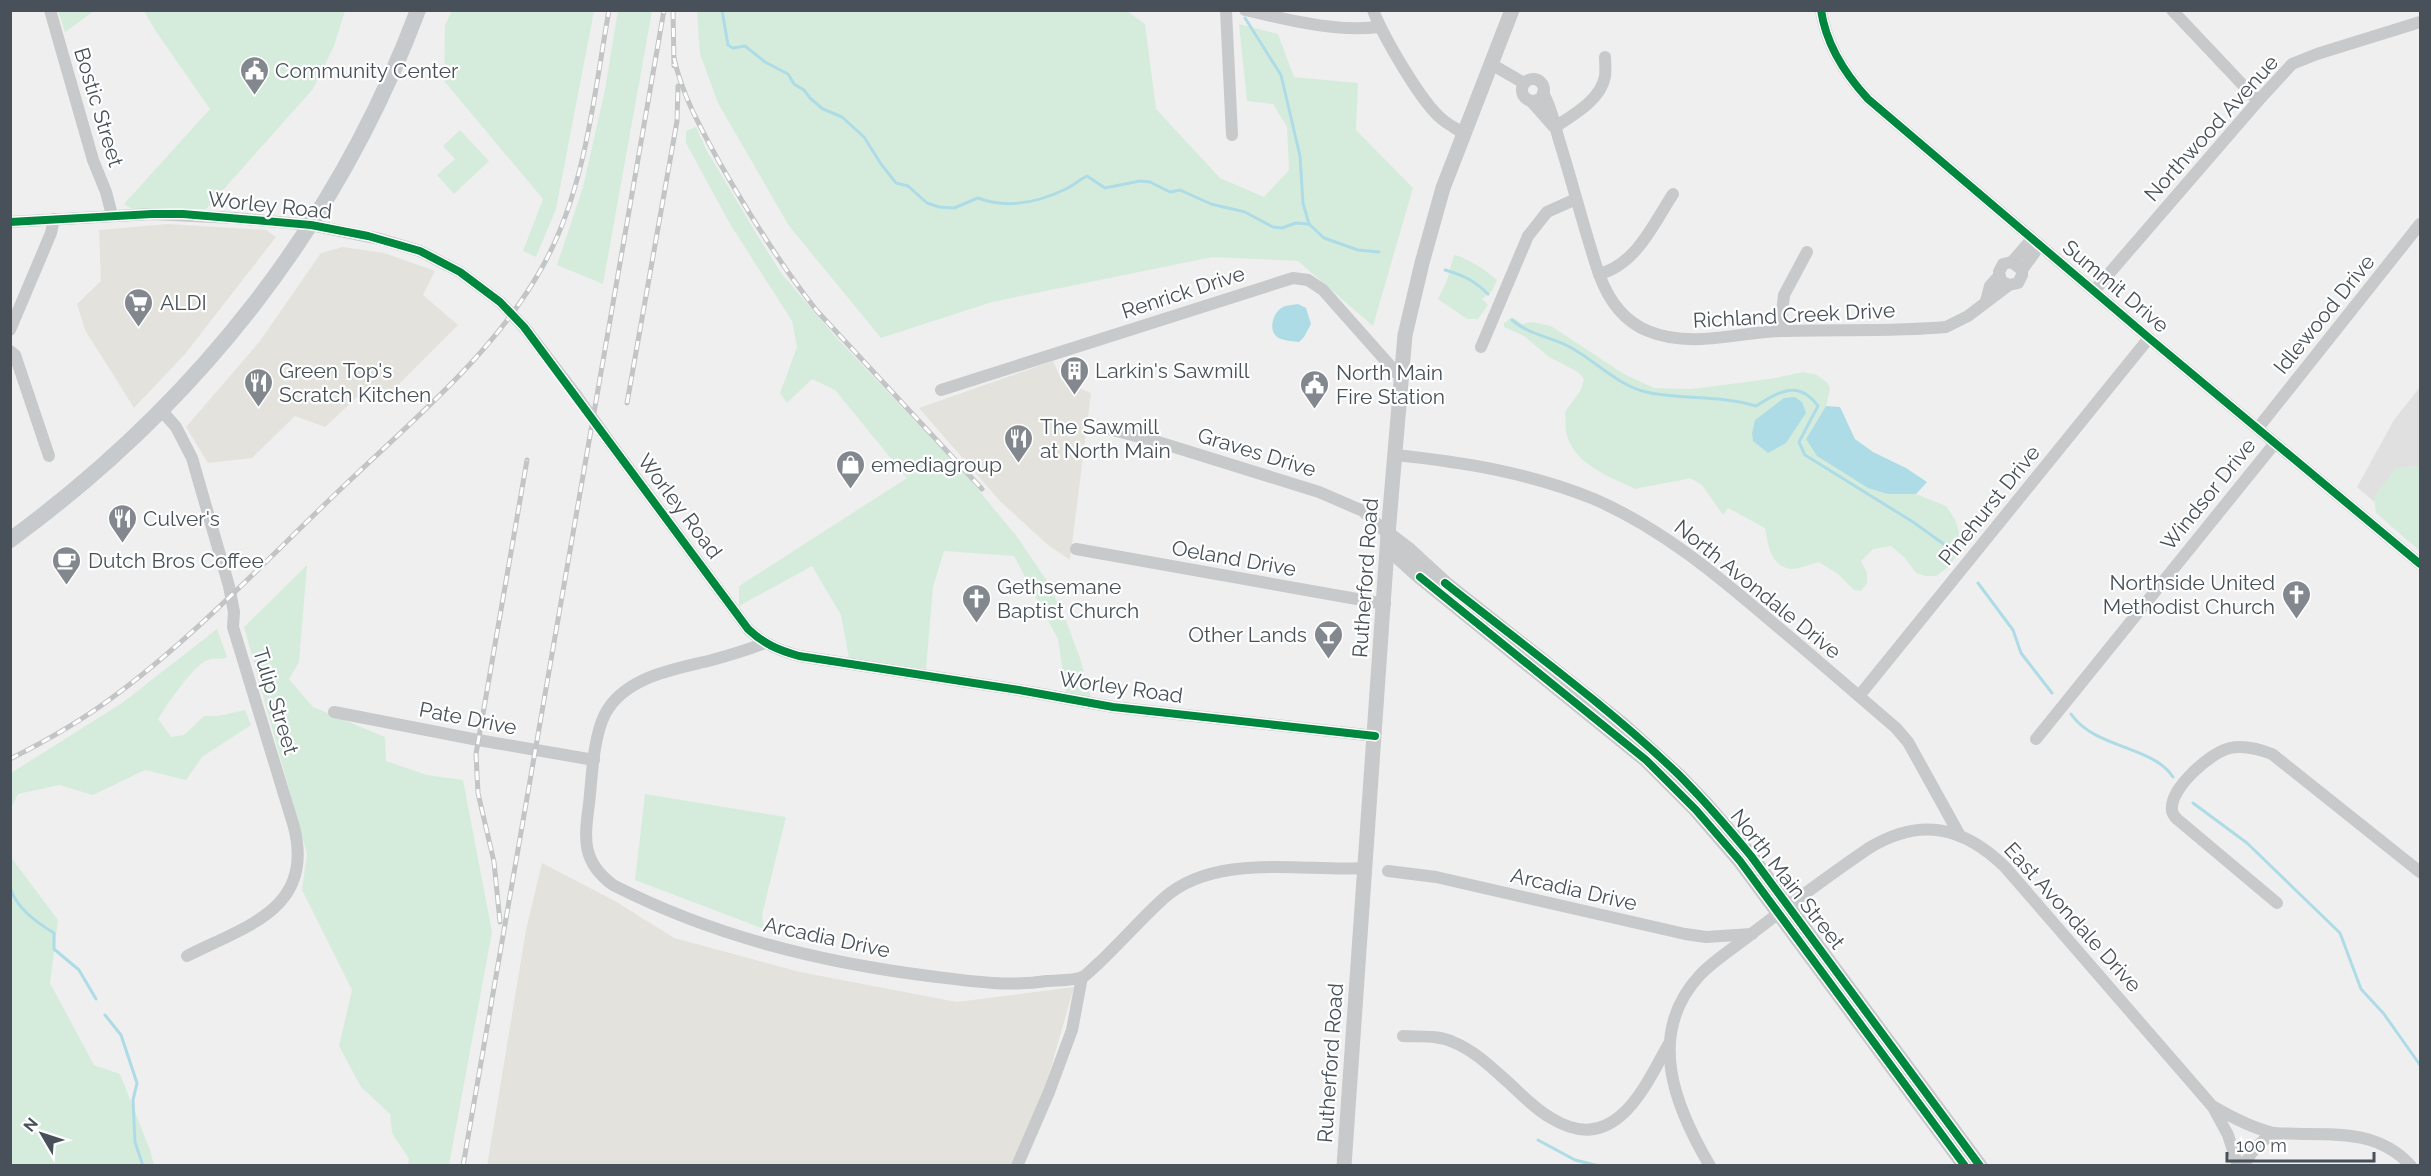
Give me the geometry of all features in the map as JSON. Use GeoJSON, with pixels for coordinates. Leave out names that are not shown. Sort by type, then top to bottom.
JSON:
{"type":"FeatureCollection","features":[{"type":"Feature","properties":{"kind":"main road"},"geometry":{"type":"LineString","coordinates":[[10,540],[104,466],[162,411],[217,351],[262,296],[311,225],[368,125],[418,10]]}},
{"type":"Feature","properties":{"kind":"street","name":"Bostic Street"},"geometry":{"type":"LineString","coordinates":[[50,10],[93,160],[106,192],[112,215]]}},
{"type":"Feature","properties":{"kind":"street"},"geometry":{"type":"LineString","coordinates":[[1226,10],[1232,135]]}},
{"type":"Feature","properties":{"kind":"street"},"geometry":{"type":"LineString","coordinates":[[1245,10],[1328,28],[1357,30],[1379,27]]}},
{"type":"Feature","properties":{"kind":"street"},"geometry":{"type":"LineString","coordinates":[[1373,10],[1379,27],[1427,101],[1443,120],[1463,133]]}},
{"type":"Feature","properties":{"kind":"street","name":"Rutherford Road"},"geometry":{"type":"LineString","coordinates":[[1344,1166],[1385,604],[1388,534],[1405,335],[1422,263],[1446,180],[1512,10]]}},
{"type":"Feature","properties":{"kind":"street","name":"Summit Drive"},"geometry":{"type":"LineString","coordinates":[[1821,10],[1829,40],[1853,83],[1881,111],[2421,564]]}},
{"type":"Feature","properties":{"kind":"street"},"geometry":{"type":"LineString","coordinates":[[2172,10],[2258,101]]}},
{"type":"Feature","properties":{"kind":"street","name":"Northwood Avenue"},"geometry":{"type":"LineString","coordinates":[[2094,291],[2283,72],[2301,59],[2421,22]]}},
{"type":"Feature","properties":{"kind":"street"},"geometry":{"type":"LineString","coordinates":[[1555,127],[1581,109],[1599,90],[1605,77],[1605,57]]}},
{"type":"Feature","properties":{"kind":"street"},"geometry":{"type":"LineString","coordinates":[[1491,64],[1524,84],[1529,79],[1539,81],[1543,86],[1543,93],[1540,98],[1531,101]]}},
{"type":"Feature","properties":{"kind":"street","name":"Richland Creek Drive"},"geometry":{"type":"LineString","coordinates":[[1524,84],[1522,94],[1555,127]]}},
{"type":"Feature","properties":{"kind":"street","name":"Richland Creek Drive"},"geometry":{"type":"LineString","coordinates":[[1543,93],[1551,106],[1576,199],[1606,291],[1621,313],[1632,323],[1648,331],[1680,339],[1702,340],[1780,331],[1946,327],[1968,316],[1986,301],[1999,295],[2009,285],[2018,283],[2021,279],[2017,266]]}},
{"type":"Feature","properties":{"kind":"street"},"geometry":{"type":"LineString","coordinates":[[1599,274],[1612,271],[1634,253],[1673,194]]}},
{"type":"Feature","properties":{"kind":"street"},"geometry":{"type":"LineString","coordinates":[[1481,347],[1528,236],[1547,212],[1576,199]]}},
{"type":"Feature","properties":{"kind":"street","name":"Worley Road"},"geometry":{"type":"LineString","coordinates":[[10,222],[112,215],[183,214],[311,225],[380,238],[420,251],[460,272],[500,302],[524,327],[748,628],[776,650],[799,656],[1019,690],[1106,706],[1375,736]]}},
{"type":"Feature","properties":{"kind":"street"},"geometry":{"type":"LineString","coordinates":[[10,330],[51,233],[54,219]]}},
{"type":"Feature","properties":{"kind":"street","name":"Idlewood Drive"},"geometry":{"type":"LineString","coordinates":[[2258,428],[2421,224]]}},
{"type":"Feature","properties":{"kind":"street","name":"Richland Creek Drive"},"geometry":{"type":"LineString","coordinates":[[2017,266],[2036,242]]}},
{"type":"Feature","properties":{"kind":"street"},"geometry":{"type":"LineString","coordinates":[[1780,331],[1784,295],[1807,252]]}},
{"type":"Feature","properties":{"kind":"street","name":"Richland Creek Drive"},"geometry":{"type":"LineString","coordinates":[[1986,301],[1990,286],[1999,276],[2003,264],[2017,266]]}},
{"type":"Feature","properties":{"kind":"street"},"geometry":{"type":"LineString","coordinates":[[1999,276],[2004,284],[2009,285]]}},
{"type":"Feature","properties":{"kind":"street","name":"Renrick Drive"},"geometry":{"type":"LineString","coordinates":[[941,390],[1293,278],[1308,280],[1323,290],[1401,378]]}},
{"type":"Feature","properties":{"kind":"street","name":"Pinehurst Drive"},"geometry":{"type":"LineString","coordinates":[[1859,696],[2149,338]]}},
{"type":"Feature","properties":{"kind":"street"},"geometry":{"type":"LineString","coordinates":[[10,351],[15,355],[49,456]]}},
{"type":"Feature","properties":{"kind":"street","name":"Tulip Street"},"geometry":{"type":"LineString","coordinates":[[162,411],[176,427],[192,458],[229,586],[234,612],[233,627],[294,827],[299,854],[294,882],[276,908],[263,918],[188,956]]}},
{"type":"Feature","properties":{"kind":"street","name":"Graves Drive"},"geometry":{"type":"LineString","coordinates":[[1105,428],[1155,441],[1319,492],[1363,511],[1388,534]]}},
{"type":"Feature","properties":{"kind":"street","name":"Windsor Drive"},"geometry":{"type":"LineString","coordinates":[[2036,739],[2275,442]]}},
{"type":"Feature","properties":{"kind":"street","name":"North Avondale Drive"},"geometry":{"type":"LineString","coordinates":[[1395,455],[1457,461],[1529,477],[1594,500],[1673,543],[1723,580],[1896,728],[1908,742],[1959,834]]}},
{"type":"Feature","properties":{"kind":"street","name":"North Main Street"},"geometry":{"type":"LineString","coordinates":[[1388,534],[1400,559],[1420,577],[1618,729],[1696,810],[1783,909],[1979,1165]]}},
{"type":"Feature","properties":{"kind":"street","name":"Oeland Drive"},"geometry":{"type":"LineString","coordinates":[[1076,549],[1385,604]]}},
{"type":"Feature","properties":{"kind":"street","name":"Arcadia Drive"},"geometry":{"type":"LineString","coordinates":[[765,643],[667,671],[639,683],[613,703],[603,720],[594,760],[585,833],[589,857],[602,878],[632,895],[698,923],[743,938],[818,958],[884,970],[1008,984],[1082,977]]}},
{"type":"Feature","properties":{"kind":"street","name":"Pate Drive"},"geometry":{"type":"LineString","coordinates":[[334,712],[594,760]]}},
{"type":"Feature","properties":{"kind":"street"},"geometry":{"type":"LineString","coordinates":[[2277,903],[2173,813],[2174,799],[2199,766],[2210,757],[2230,748],[2253,748],[2272,754],[2421,872]]}},
{"type":"Feature","properties":{"kind":"street","name":"East Avondale Drive"},"geometry":{"type":"LineString","coordinates":[[1403,1036],[1439,1037],[1470,1050],[1548,1117],[1564,1125],[1581,1129],[1605,1125],[1625,1113],[1645,1089],[1668,1045],[1679,1008],[1694,983],[1713,965],[1783,909],[1882,840],[1921,829],[1959,834],[1985,849],[2005,867],[2213,1107],[2228,1135],[2238,1166]]}},
{"type":"Feature","properties":{"kind":"street"},"geometry":{"type":"LineString","coordinates":[[1017,1166],[1077,1015],[1082,977],[1117,946],[1165,897],[1189,882],[1233,870],[1272,866],[1339,870],[1366,868]]}},
{"type":"Feature","properties":{"kind":"street","name":"Arcadia Drive"},"geometry":{"type":"LineString","coordinates":[[1388,871],[1436,877],[1685,934],[1706,937],[1752,934]]}},
{"type":"Feature","properties":{"kind":"street","name":"North Main Street"},"geometry":{"type":"LineString","coordinates":[[1783,909],[1965,1166]]}},
{"type":"Feature","properties":{"kind":"street"},"geometry":{"type":"LineString","coordinates":[[1668,1045],[1680,1106],[1691,1134],[1710,1166]]}},
{"type":"Feature","properties":{"kind":"street"},"geometry":{"type":"LineString","coordinates":[[2213,1107],[2233,1118],[2275,1133],[2359,1136],[2385,1144],[2395,1150],[2411,1166]]}},
{"type":"Feature","properties":{"kind":"street"},"geometry":{"type":"LineString","coordinates":[[2243,1166],[2264,1139],[2275,1133]]}},
{"type":"Feature","properties":{"kind":"shaded area"},"geometry":{"type":"Polygon","coordinates":[[[168,224],[266,230],[276,237],[185,354],[134,408],[85,330],[77,304],[101,281],[99,230],[168,224]]]}},
{"type":"Feature","properties":{"kind":"shaded area"},"geometry":{"type":"Polygon","coordinates":[[[343,247],[384,253],[435,271],[423,295],[458,325],[387,396],[368,387],[325,427],[295,416],[252,458],[208,463],[186,427],[260,341],[321,253],[343,247]]]}},
{"type":"Feature","properties":{"kind":"shaded area"},"geometry":{"type":"Polygon","coordinates":[[[1053,361],[1062,381],[1091,393],[1070,560],[1048,545],[1000,501],[919,408],[1053,361]]]}},
{"type":"Feature","properties":{"kind":"shaded area"},"geometry":{"type":"Polygon","coordinates":[[[2420,387],[2420,541],[2357,487],[2394,420],[2420,387]]]}},
{"type":"Feature","properties":{"kind":"shaded area"},"geometry":{"type":"Polygon","coordinates":[[[542,863],[615,901],[674,938],[800,972],[957,1002],[1074,987],[1047,1081],[1013,1165],[487,1166],[526,930],[542,863]]]}},
{"type":"Feature","properties":{"kind":"green space"},"geometry":{"type":"Polygon","coordinates":[[[58,10],[94,11],[65,32],[58,10]]]}},
{"type":"Feature","properties":{"kind":"green space"},"geometry":{"type":"Polygon","coordinates":[[[618,10],[652,11],[603,284],[557,265],[583,187],[605,90],[618,10]]]}},
{"type":"Feature","properties":{"kind":"green space"},"geometry":{"type":"Polygon","coordinates":[[[144,11],[345,11],[334,46],[313,89],[206,209],[132,209],[124,204],[210,109],[144,11]]]}},
{"type":"Feature","properties":{"kind":"green space"},"geometry":{"type":"Polygon","coordinates":[[[452,11],[594,11],[556,209],[536,257],[523,251],[543,199],[444,81],[445,25],[452,11]]]}},
{"type":"Feature","properties":{"kind":"green space"},"geometry":{"type":"Polygon","coordinates":[[[697,11],[1127,11],[1145,24],[1156,109],[1220,178],[1264,197],[1289,170],[1287,127],[1273,104],[1247,101],[1239,24],[1278,34],[1294,77],[1358,83],[1356,130],[1413,188],[1373,326],[1298,261],[1213,257],[992,302],[881,338],[789,226],[718,103],[700,54],[697,11]]]}},
{"type":"Feature","properties":{"kind":"green space"},"geometry":{"type":"Polygon","coordinates":[[[696,127],[707,151],[782,274],[832,333],[967,476],[1018,538],[1047,581],[1065,618],[1080,658],[1091,698],[1066,692],[1058,639],[1014,556],[944,551],[933,587],[926,669],[849,658],[841,615],[812,566],[739,606],[739,586],[907,478],[835,390],[812,379],[787,403],[780,393],[797,347],[792,321],[730,224],[686,143],[686,131],[696,127]]]}},
{"type":"Feature","properties":{"kind":"green space"},"geometry":{"type":"Polygon","coordinates":[[[460,130],[489,161],[454,194],[437,175],[455,159],[443,146],[460,130]]]}},
{"type":"Feature","properties":{"kind":"green space"},"geometry":{"type":"Polygon","coordinates":[[[1454,255],[1477,265],[1497,280],[1492,291],[1482,299],[1488,305],[1478,319],[1467,319],[1438,299],[1447,280],[1454,255]]]}},
{"type":"Feature","properties":{"kind":"green space"},"geometry":{"type":"Polygon","coordinates":[[[1512,317],[1522,324],[1532,322],[1551,326],[1624,374],[1654,388],[1691,389],[1770,379],[1803,372],[1817,375],[1828,383],[1830,389],[1826,406],[1806,439],[1888,494],[1916,494],[1946,506],[1955,519],[1961,538],[1955,558],[1936,576],[1925,576],[1916,573],[1904,557],[1891,546],[1873,549],[1861,561],[1867,573],[1867,583],[1861,591],[1854,590],[1838,574],[1819,562],[1791,569],[1778,564],[1771,553],[1765,528],[1728,508],[1723,515],[1702,485],[1690,478],[1636,489],[1606,475],[1586,463],[1578,455],[1566,433],[1565,412],[1581,390],[1584,379],[1578,372],[1549,357],[1524,336],[1504,327],[1504,323],[1512,317]]]}},
{"type":"Feature","properties":{"kind":"green space"},"geometry":{"type":"Polygon","coordinates":[[[2420,466],[2420,551],[2376,513],[2374,497],[2396,468],[2420,466]]]}},
{"type":"Feature","properties":{"kind":"green space"},"geometry":{"type":"Polygon","coordinates":[[[307,565],[299,662],[289,679],[313,707],[385,737],[386,761],[427,775],[463,780],[492,932],[449,1165],[408,1165],[409,1159],[392,1133],[390,1114],[361,1087],[339,1046],[352,990],[302,890],[307,854],[244,627],[307,565]]]}},
{"type":"Feature","properties":{"kind":"green space"},"geometry":{"type":"Polygon","coordinates":[[[217,629],[227,657],[208,660],[195,669],[158,719],[171,737],[184,735],[204,716],[218,716],[245,710],[251,725],[202,757],[186,780],[145,770],[93,795],[59,785],[18,794],[11,808],[11,773],[122,703],[217,629]]]}},
{"type":"Feature","properties":{"kind":"green space"},"geometry":{"type":"Polygon","coordinates":[[[645,794],[786,817],[762,915],[764,929],[635,880],[645,794]]]}},
{"type":"Feature","properties":{"kind":"green space"},"geometry":{"type":"Polygon","coordinates":[[[10,856],[58,920],[50,983],[94,1065],[120,1074],[154,1165],[11,1165],[10,856]]]}},
{"type":"Feature","properties":{"kind":"water"},"geometry":{"type":"Polygon","coordinates":[[[1298,304],[1306,308],[1311,324],[1304,337],[1299,342],[1278,338],[1272,329],[1275,316],[1283,307],[1298,304]]]}},
{"type":"Feature","properties":{"kind":"water"},"geometry":{"type":"Polygon","coordinates":[[[1795,397],[1802,402],[1806,413],[1786,443],[1768,453],[1753,441],[1755,420],[1784,398],[1795,397]]]}},
{"type":"Feature","properties":{"kind":"water"},"geometry":{"type":"Polygon","coordinates":[[[1826,406],[1840,407],[1855,439],[1873,452],[1906,468],[1927,482],[1916,494],[1888,494],[1868,488],[1817,456],[1806,439],[1826,406]]]}},
{"type":"Feature","properties":{"kind":"waterway"},"geometry":{"type":"LineString","coordinates":[[722,10],[728,45],[733,48],[745,46],[765,62],[788,74],[794,84],[804,90],[823,109],[842,117],[864,137],[896,183],[908,186],[927,203],[954,208],[978,198],[1000,203],[1023,202],[1056,194],[1087,176],[1105,188],[1140,181],[1150,182],[1170,192],[1180,190],[1211,204],[1245,212],[1273,227],[1282,228],[1296,223],[1309,224]]}},
{"type":"Feature","properties":{"kind":"waterway"},"geometry":{"type":"LineString","coordinates":[[1245,18],[1281,75],[1300,156],[1303,203],[1309,224],[1324,238],[1358,250],[1379,252]]}},
{"type":"Feature","properties":{"kind":"waterway"},"geometry":{"type":"LineString","coordinates":[[1445,270],[1468,279],[1488,294]]}},
{"type":"Feature","properties":{"kind":"waterway"},"geometry":{"type":"LineString","coordinates":[[1512,320],[1531,332],[1576,350],[1625,384],[1646,392],[1729,400],[1756,406],[1780,393],[1796,390],[1803,393],[1818,406],[1799,442],[1805,455],[1913,522],[1959,555]]}},
{"type":"Feature","properties":{"kind":"waterway"},"geometry":{"type":"LineString","coordinates":[[1978,583],[2013,630],[2021,653],[2052,693]]}},
{"type":"Feature","properties":{"kind":"waterway"},"geometry":{"type":"LineString","coordinates":[[2071,714],[2094,734],[2152,759],[2173,777]]}},
{"type":"Feature","properties":{"kind":"waterway"},"geometry":{"type":"LineString","coordinates":[[2193,803],[2247,843],[2340,933],[2361,989],[2384,1014],[2420,1065]]}},
{"type":"Feature","properties":{"kind":"waterway"},"geometry":{"type":"LineString","coordinates":[[10,887],[22,908],[54,933],[54,949],[79,970],[96,999]]}},
{"type":"Feature","properties":{"kind":"waterway"},"geometry":{"type":"LineString","coordinates":[[105,1015],[121,1035],[137,1083],[133,1100],[135,1142],[143,1166]]}},
{"type":"Feature","properties":{"kind":"waterway"},"geometry":{"type":"LineString","coordinates":[[1538,1140],[1575,1160],[1599,1166]]}},
{"type":"Feature","properties":{"kind":"railway"},"geometry":{"type":"LineString","coordinates":[[10,759],[88,714],[174,648],[428,407],[480,353],[504,324],[526,294],[545,262],[570,202],[587,139],[609,10]]}},
{"type":"Feature","properties":{"kind":"railway"},"geometry":{"type":"LineString","coordinates":[[463,1166],[664,10]]}},
{"type":"Feature","properties":{"kind":"railway"},"geometry":{"type":"LineString","coordinates":[[673,10],[674,66]]}},
{"type":"Feature","properties":{"kind":"railway"},"geometry":{"type":"LineString","coordinates":[[674,58],[686,97],[710,146],[752,217],[790,274],[817,311],[982,489]]}},
{"type":"Feature","properties":{"kind":"railway"},"geometry":{"type":"LineString","coordinates":[[627,403],[677,121],[678,86]]}},
{"type":"Feature","properties":{"kind":"railway"},"geometry":{"type":"LineString","coordinates":[[500,922],[494,862],[478,793],[476,754],[527,460]]}},
{"type":"Feature","properties":{"kind":"cycle path"},"geometry":{"type":"LineString","coordinates":[[1821,10],[1832,47],[1868,99],[2420,564]]}},
{"type":"Feature","properties":{"kind":"cycle path"},"geometry":{"type":"LineString","coordinates":[[10,222],[183,214],[311,225],[368,236],[420,251],[460,272],[500,302],[524,327],[748,629],[766,643],[784,651],[799,656],[1113,707],[1375,736]]}},
{"type":"Feature","properties":{"kind":"cycle path"},"geometry":{"type":"LineString","coordinates":[[1420,577],[1646,760],[1696,810],[1740,861],[1965,1166]]}},
{"type":"Feature","properties":{"kind":"cycle path"},"geometry":{"type":"LineString","coordinates":[[1445,583],[1622,724],[1678,774],[1706,804],[1751,856],[1980,1166]]}},
{"type":"Feature","properties":{"kind":"place","name":"Community Center"},"geometry":{"type":"Point","coordinates":[254,96]}},
{"type":"Feature","properties":{"kind":"place","name":"ALDI"},"geometry":{"type":"Point","coordinates":[139,328]}},
{"type":"Feature","properties":{"kind":"place","name":"Larkin's Sawmill"},"geometry":{"type":"Point","coordinates":[1074,396]}},
{"type":"Feature","properties":{"kind":"place","name":"Green Top's Scratch Kitchen"},"geometry":{"type":"Point","coordinates":[258,408]}},
{"type":"Feature","properties":{"kind":"place","name":"North Main Fire Station"},"geometry":{"type":"Point","coordinates":[1315,410]}},
{"type":"Feature","properties":{"kind":"place","name":"The Sawmill at North Main"},"geometry":{"type":"Point","coordinates":[1019,464]}},
{"type":"Feature","properties":{"kind":"place","name":"emediagroup"},"geometry":{"type":"Point","coordinates":[850,490]}},
{"type":"Feature","properties":{"kind":"place","name":"Culver's"},"geometry":{"type":"Point","coordinates":[122,544]}},
{"type":"Feature","properties":{"kind":"place","name":"Dutch Bros Coffee"},"geometry":{"type":"Point","coordinates":[67,586]}},
{"type":"Feature","properties":{"kind":"place","name":"Northside United Methodist Church"},"geometry":{"type":"Point","coordinates":[2296,620]}},
{"type":"Feature","properties":{"kind":"place","name":"Gethsemane Baptist Church"},"geometry":{"type":"Point","coordinates":[976,624]}},
{"type":"Feature","properties":{"kind":"place","name":"Other Lands"},"geometry":{"type":"Point","coordinates":[1328,660]}}]}
